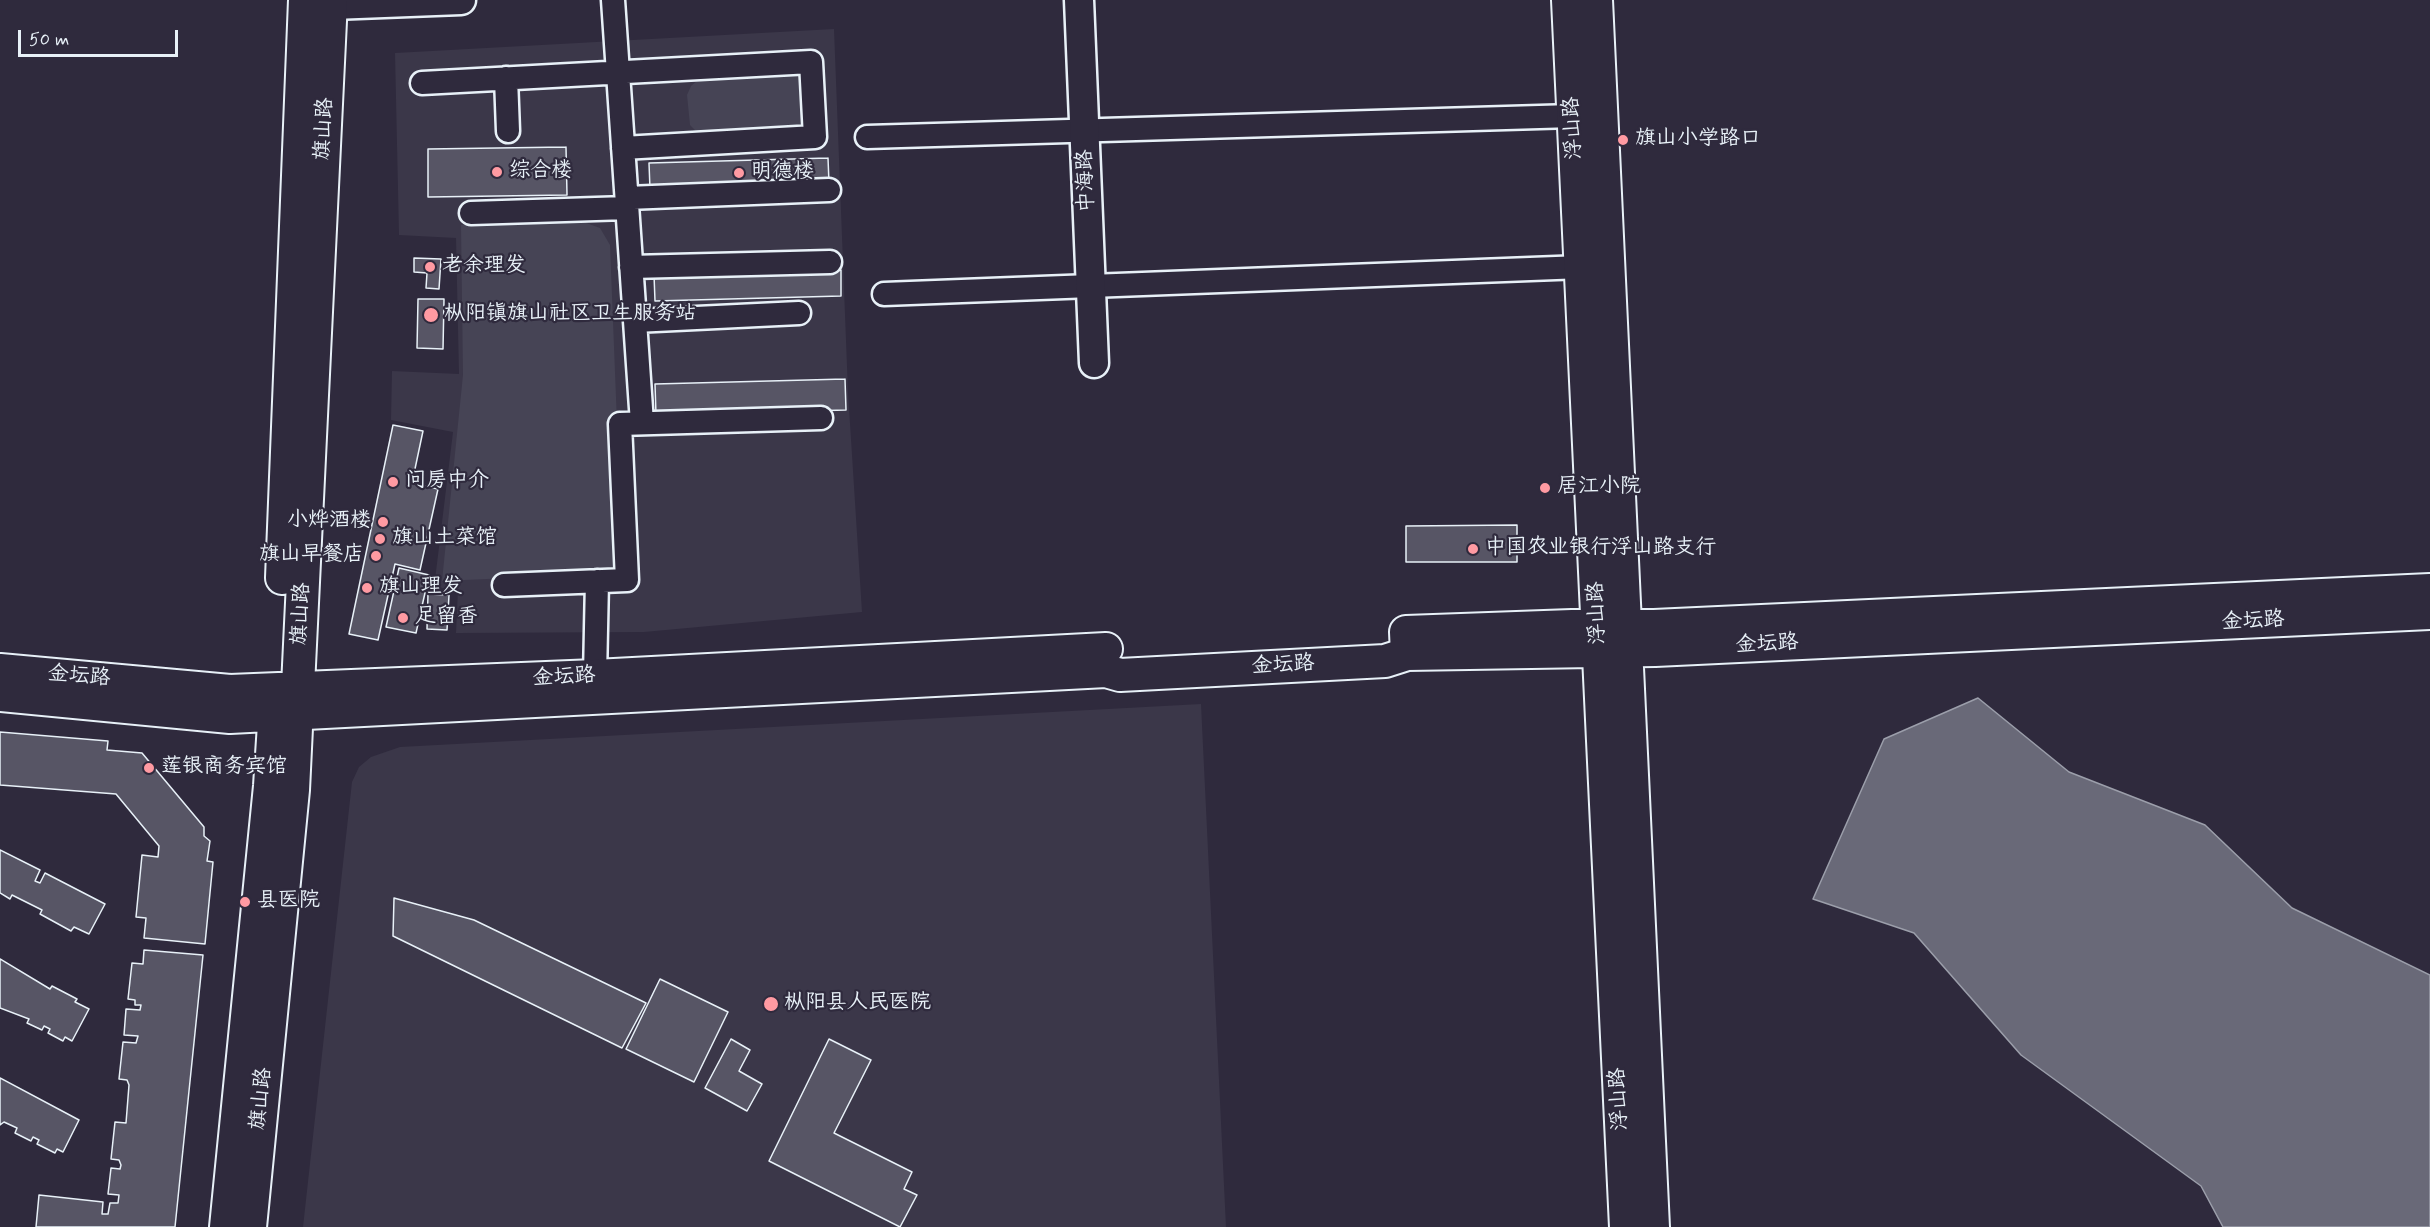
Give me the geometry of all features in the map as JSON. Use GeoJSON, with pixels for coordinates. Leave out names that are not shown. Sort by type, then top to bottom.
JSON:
{"type":"FeatureCollection","features":[{"type":"Feature","properties":{"kind":"main road","name":"浮山路"},"geometry":{"type":"LineString","coordinates":[[1568,0],[1582,267],[1612,638],[1653,1227]]}},
{"type":"Feature","properties":{"kind":"main road","name":"浮山路"},"geometry":{"type":"LineString","coordinates":[[1596,0],[1626,1227]]}},
{"type":"Feature","properties":{"kind":"main road","name":"旗山路"},"geometry":{"type":"LineString","coordinates":[[226,1227],[287,702],[318,3]]}},
{"type":"Feature","properties":{"kind":"main road","name":"金坛路"},"geometry":{"type":"LineString","coordinates":[[1612,638],[2430,590]]}},
{"type":"Feature","properties":{"kind":"main road","name":"金坛路"},"geometry":{"type":"LineString","coordinates":[[0,695],[230,717],[287,702],[595,676],[1106,660],[1120,675],[1385,661],[1407,643],[2430,613]]}},
{"type":"Feature","properties":{"kind":"main road","name":"金坛路"},"geometry":{"type":"LineString","coordinates":[[0,670],[230,691],[287,702],[1106,660]]}},
{"type":"Feature","properties":{"kind":"main road","name":"旗山路"},"geometry":{"type":"LineString","coordinates":[[250,1227],[292,802],[287,702]]}},
{"type":"Feature","properties":{"kind":"street"},"geometry":{"type":"LineString","coordinates":[[318,3],[461,0]]}},
{"type":"Feature","properties":{"kind":"street"},"geometry":{"type":"LineString","coordinates":[[613,0],[642,423]]}},
{"type":"Feature","properties":{"kind":"street","name":"中海路"},"geometry":{"type":"LineString","coordinates":[[1079,0],[1094,363]]}},
{"type":"Feature","properties":{"kind":"street"},"geometry":{"type":"LineString","coordinates":[[422,83],[811,62],[815,137],[623,148]]}},
{"type":"Feature","properties":{"kind":"street"},"geometry":{"type":"LineString","coordinates":[[506,78],[508,131]]}},
{"type":"Feature","properties":{"kind":"street"},"geometry":{"type":"LineString","coordinates":[[867,137],[1573,116]]}},
{"type":"Feature","properties":{"kind":"street"},"geometry":{"type":"LineString","coordinates":[[471,213],[829,190]]}},
{"type":"Feature","properties":{"kind":"street"},"geometry":{"type":"LineString","coordinates":[[631,267],[830,262]]}},
{"type":"Feature","properties":{"kind":"street"},"geometry":{"type":"LineString","coordinates":[[884,294],[1582,267]]}},
{"type":"Feature","properties":{"kind":"street"},"geometry":{"type":"LineString","coordinates":[[635,321],[799,313]]}},
{"type":"Feature","properties":{"kind":"street"},"geometry":{"type":"LineString","coordinates":[[504,585],[627,580],[620,424],[820,417]]}},
{"type":"Feature","properties":{"kind":"street"},"geometry":{"type":"LineString","coordinates":[[595,676],[597,581]]}},
{"type":"Feature","properties":{"kind":"shaded area"},"geometry":{"type":"Polygon","coordinates":[[[834,29],[848,392],[862,612],[644,632],[456,633],[458,589],[434,588],[453,432],[391,420],[392,371],[459,374],[456,238],[399,235],[395,53],[834,29]]]}},
{"type":"Feature","properties":{"kind":"shaded area"},"geometry":{"type":"Polygon","coordinates":[[[799,74],[803,126],[707,134],[697,132],[690,125],[687,95],[691,86],[698,80],[799,74]]]}},
{"type":"Feature","properties":{"kind":"shaded area"},"geometry":{"type":"Polygon","coordinates":[[[578,220],[600,228],[610,245],[622,550],[616,568],[601,574],[442,581],[463,375],[461,225],[578,220]]]}},
{"type":"Feature","properties":{"kind":"shaded area","name":"枞阳县人民医院"},"geometry":{"type":"Polygon","coordinates":[[[1201,704],[1226,1227],[303,1227],[352,782],[359,767],[371,757],[400,747],[1201,704]]]}},
{"type":"Feature","properties":{"kind":"water"},"geometry":{"type":"Polygon","coordinates":[[[1978,698],[2069,772],[2205,825],[2292,908],[2430,975],[2430,1227],[2223,1227],[2201,1186],[2021,1055],[1914,933],[1813,899],[1884,739],[1978,698]]]}},
{"type":"Feature","properties":{"kind":"building","name":"综合楼"},"geometry":{"type":"Polygon","coordinates":[[[566,147],[567,195],[428,197],[428,149],[566,147]]]}},
{"type":"Feature","properties":{"kind":"building","name":"明德楼"},"geometry":{"type":"Polygon","coordinates":[[[828,158],[829,183],[650,189],[649,163],[828,158]]]}},
{"type":"Feature","properties":{"kind":"building"},"geometry":{"type":"Polygon","coordinates":[[[414,258],[441,259],[439,289],[426,288],[427,273],[414,272],[414,258]]]}},
{"type":"Feature","properties":{"kind":"building"},"geometry":{"type":"Polygon","coordinates":[[[841,270],[841,296],[655,301],[654,275],[841,270]]]}},
{"type":"Feature","properties":{"kind":"building"},"geometry":{"type":"Polygon","coordinates":[[[418,299],[444,299],[443,349],[417,348],[418,299]]]}},
{"type":"Feature","properties":{"kind":"building"},"geometry":{"type":"Polygon","coordinates":[[[845,379],[846,410],[656,415],[655,384],[845,379]]]}},
{"type":"Feature","properties":{"kind":"building"},"geometry":{"type":"Polygon","coordinates":[[[393,425],[423,431],[412,483],[438,489],[420,570],[395,564],[378,640],[349,634],[393,425]]]}},
{"type":"Feature","properties":{"kind":"building"},"geometry":{"type":"Polygon","coordinates":[[[1517,525],[1517,562],[1406,562],[1406,526],[1517,525]]]}},
{"type":"Feature","properties":{"kind":"building"},"geometry":{"type":"Polygon","coordinates":[[[399,568],[429,575],[416,633],[386,627],[399,568]]]}},
{"type":"Feature","properties":{"kind":"building"},"geometry":{"type":"Polygon","coordinates":[[[428,594],[449,595],[447,630],[427,629],[428,594]]]}},
{"type":"Feature","properties":{"kind":"building"},"geometry":{"type":"Polygon","coordinates":[[[0,732],[108,741],[107,750],[142,753],[204,827],[204,836],[210,841],[207,861],[213,862],[205,944],[144,938],[146,918],[136,917],[142,855],[158,857],[159,846],[116,794],[0,785],[0,732]]]}},
{"type":"Feature","properties":{"kind":"building"},"geometry":{"type":"Polygon","coordinates":[[[0,850],[40,870],[35,881],[40,883],[45,873],[105,904],[89,934],[74,927],[71,931],[40,914],[42,910],[12,895],[10,899],[0,893],[0,850]]]}},
{"type":"Feature","properties":{"kind":"building"},"geometry":{"type":"Polygon","coordinates":[[[394,898],[474,920],[646,1003],[622,1048],[393,936],[394,898]]]}},
{"type":"Feature","properties":{"kind":"building"},"geometry":{"type":"Polygon","coordinates":[[[144,950],[203,955],[175,1227],[36,1227],[39,1195],[103,1202],[102,1214],[108,1214],[110,1203],[118,1203],[119,1195],[108,1194],[111,1168],[120,1169],[121,1165],[119,1160],[111,1159],[115,1122],[126,1123],[129,1085],[127,1080],[119,1079],[123,1042],[136,1043],[138,1036],[124,1035],[126,1009],[140,1010],[141,1005],[135,1005],[135,1000],[128,999],[132,963],[143,964],[144,950]]]}},
{"type":"Feature","properties":{"kind":"building"},"geometry":{"type":"Polygon","coordinates":[[[0,959],[50,989],[52,986],[77,999],[75,1002],[89,1009],[72,1041],[65,1037],[63,1041],[48,1033],[50,1029],[44,1026],[42,1030],[27,1023],[29,1019],[0,1008],[0,959]]]}},
{"type":"Feature","properties":{"kind":"building"},"geometry":{"type":"Polygon","coordinates":[[[660,979],[728,1012],[694,1082],[626,1049],[660,979]]]}},
{"type":"Feature","properties":{"kind":"building"},"geometry":{"type":"Polygon","coordinates":[[[731,1039],[750,1050],[739,1071],[762,1084],[747,1111],[705,1088],[731,1039]]]}},
{"type":"Feature","properties":{"kind":"building"},"geometry":{"type":"Polygon","coordinates":[[[829,1039],[871,1060],[834,1133],[912,1172],[904,1189],[917,1195],[900,1227],[769,1161],[829,1039]]]}},
{"type":"Feature","properties":{"kind":"building"},"geometry":{"type":"Polygon","coordinates":[[[0,1078],[79,1120],[63,1152],[57,1149],[55,1153],[37,1144],[39,1140],[33,1137],[31,1141],[15,1133],[17,1128],[4,1122],[0,1125],[0,1078]]]}},
{"type":"Feature","properties":{"kind":"place","name":"旗山小学路口"},"geometry":{"type":"Point","coordinates":[1623,140]}},
{"type":"Feature","properties":{"kind":"place","name":"综合楼"},"geometry":{"type":"Point","coordinates":[497,172]}},
{"type":"Feature","properties":{"kind":"place","name":"明德楼"},"geometry":{"type":"Point","coordinates":[739,173]}},
{"type":"Feature","properties":{"kind":"place","name":"老余理发"},"geometry":{"type":"Point","coordinates":[430,267]}},
{"type":"Feature","properties":{"kind":"place","name":"枞阳镇旗山社区卫生服务站"},"geometry":{"type":"Point","coordinates":[431,315]}},
{"type":"Feature","properties":{"kind":"place","name":"问房中介"},"geometry":{"type":"Point","coordinates":[393,482]}},
{"type":"Feature","properties":{"kind":"place","name":"居江小院"},"geometry":{"type":"Point","coordinates":[1545,488]}},
{"type":"Feature","properties":{"kind":"place","name":"小烨酒楼"},"geometry":{"type":"Point","coordinates":[383,522]}},
{"type":"Feature","properties":{"kind":"place","name":"旗山土菜馆"},"geometry":{"type":"Point","coordinates":[380,539]}},
{"type":"Feature","properties":{"kind":"place","name":"中国农业银行浮山路支行"},"geometry":{"type":"Point","coordinates":[1473,549]}},
{"type":"Feature","properties":{"kind":"place","name":"旗山早餐店"},"geometry":{"type":"Point","coordinates":[376,556]}},
{"type":"Feature","properties":{"kind":"place","name":"旗山理发"},"geometry":{"type":"Point","coordinates":[367,588]}},
{"type":"Feature","properties":{"kind":"place","name":"足留香"},"geometry":{"type":"Point","coordinates":[403,618]}},
{"type":"Feature","properties":{"kind":"place","name":"莲银商务宾馆"},"geometry":{"type":"Point","coordinates":[149,768]}},
{"type":"Feature","properties":{"kind":"place","name":"县医院"},"geometry":{"type":"Point","coordinates":[245,902]}},
{"type":"Feature","properties":{"kind":"place","name":"枞阳县人民医院"},"geometry":{"type":"Point","coordinates":[771,1004]}}]}
